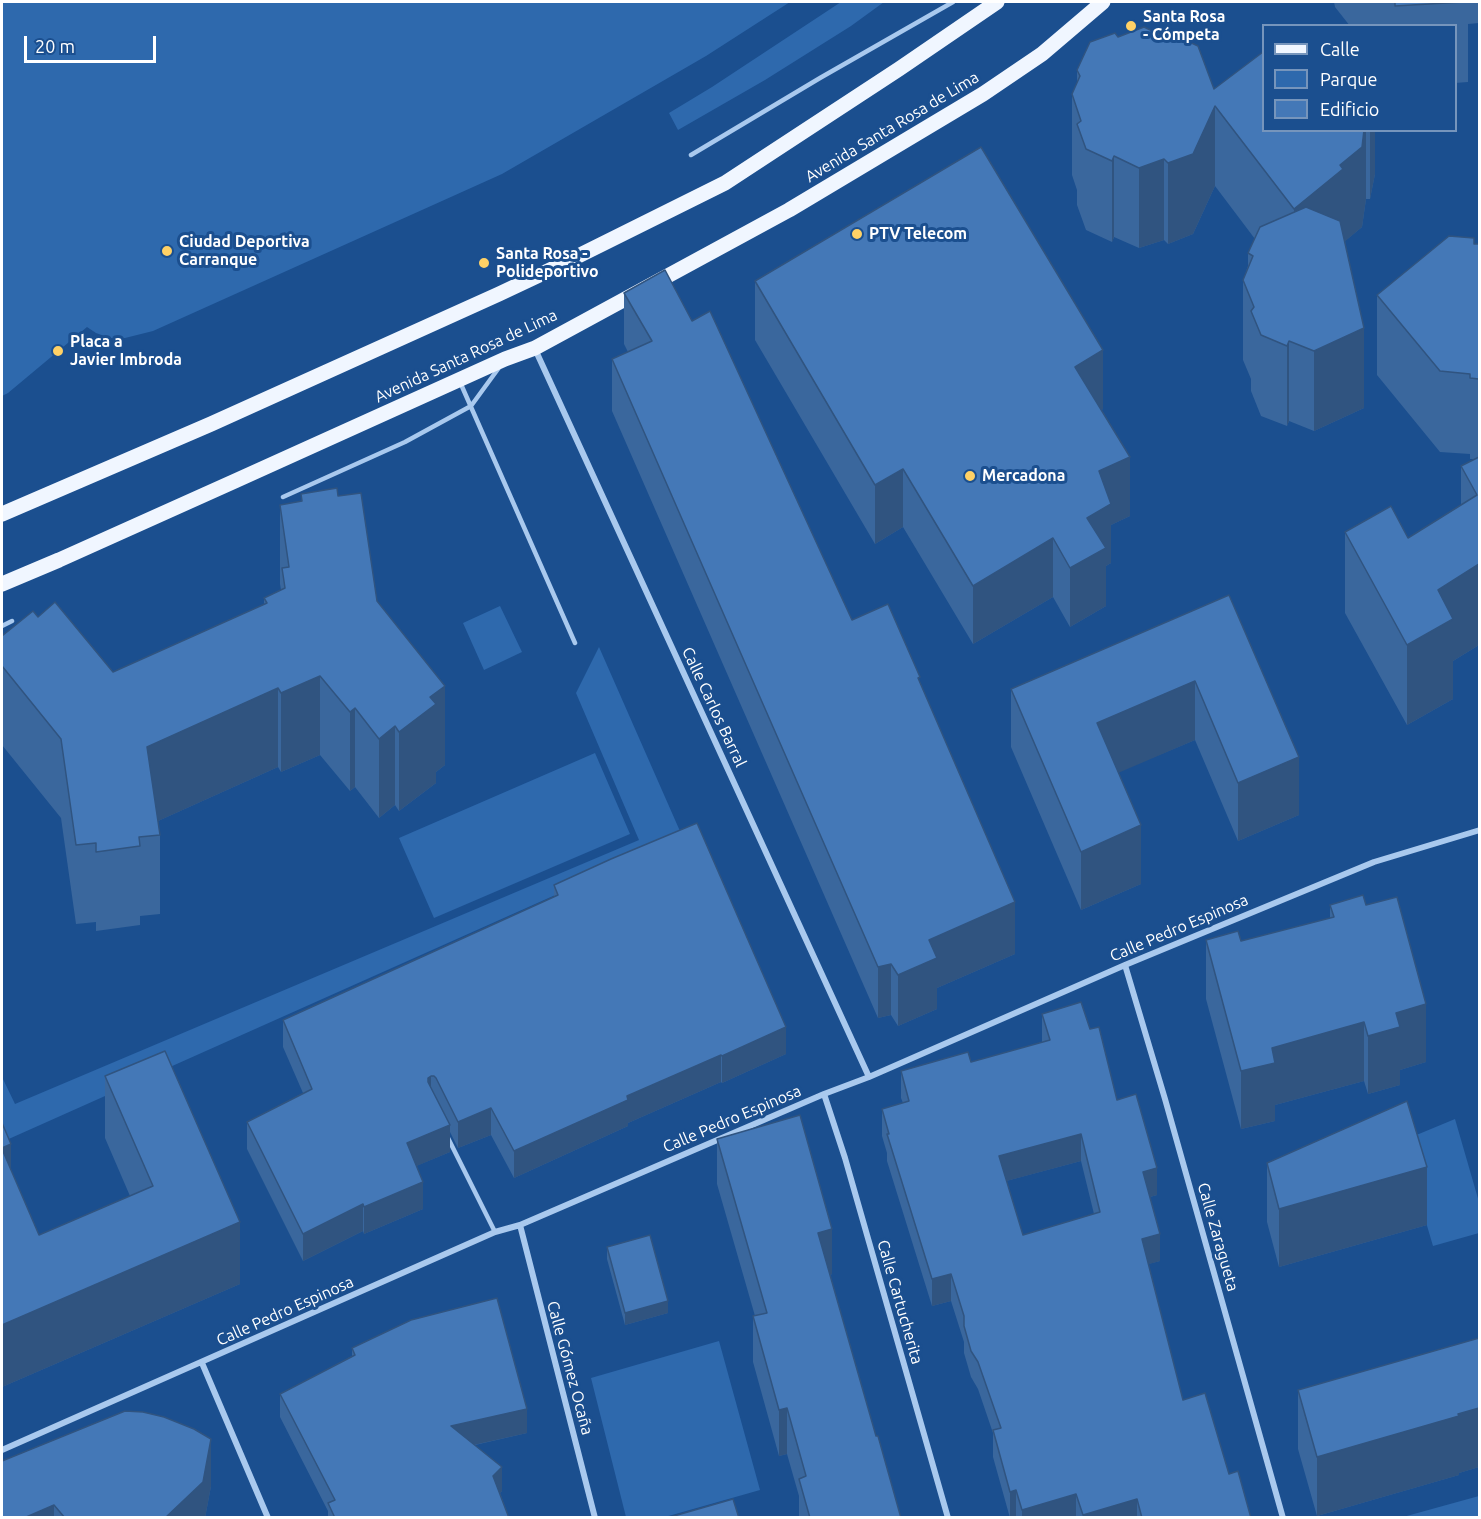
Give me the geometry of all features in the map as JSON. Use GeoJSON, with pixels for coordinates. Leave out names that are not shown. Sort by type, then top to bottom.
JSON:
{"type":"FeatureCollection","features":[{"type":"Feature","properties":{"kind":"main road"},"geometry":{"type":"LineString","coordinates":[[2,514],[201,428],[499,294],[725,183],[997,2]]}},
{"type":"Feature","properties":{"kind":"main road","name":"Avenida Santa Rosa de Lima"},"geometry":{"type":"LineString","coordinates":[[2,584],[505,359],[535,348],[789,210],[983,94],[1042,54],[1104,2]]}},
{"type":"Feature","properties":{"kind":"street","name":"Calle Carlos Barral"},"geometry":{"type":"LineString","coordinates":[[535,348],[868,1077]]}},
{"type":"Feature","properties":{"kind":"street","name":"Calle Pedro Espinosa"},"geometry":{"type":"LineString","coordinates":[[2,1450],[495,1232],[520,1225],[1125,965],[1374,862],[1479,830]]}},
{"type":"Feature","properties":{"kind":"street","name":"Calle Zaragueta"},"geometry":{"type":"LineString","coordinates":[[1125,965],[1283,1518]]}},
{"type":"Feature","properties":{"kind":"street","name":"Calle Cartucherita"},"geometry":{"type":"LineString","coordinates":[[824,1094],[845,1158],[948,1518]]}},
{"type":"Feature","properties":{"kind":"street","name":"Calle Gómez Ocaña"},"geometry":{"type":"LineString","coordinates":[[520,1225],[595,1518]]}},
{"type":"Feature","properties":{"kind":"street"},"geometry":{"type":"LineString","coordinates":[[202,1363],[268,1518]]}},
{"type":"Feature","properties":{"kind":"lane"},"geometry":{"type":"LineString","coordinates":[[691,155],[953,2]]}},
{"type":"Feature","properties":{"kind":"lane"},"geometry":{"type":"LineString","coordinates":[[283,497],[405,442],[471,406],[505,359]]}},
{"type":"Feature","properties":{"kind":"lane"},"geometry":{"type":"LineString","coordinates":[[459,380],[575,643]]}},
{"type":"Feature","properties":{"kind":"lane"},"geometry":{"type":"LineString","coordinates":[[2,626],[12,621]]}},
{"type":"Feature","properties":{"kind":"lane"},"geometry":{"type":"LineString","coordinates":[[442,1128],[495,1232]]}},
{"type":"Feature","properties":{"kind":"green space","name":"Ciudad Deportiva Carranque"},"geometry":{"type":"Polygon","coordinates":[[[2,2],[790,2],[706,56],[502,174],[153,331],[125,338],[110,338],[87,327],[2,396],[2,2]]]}},
{"type":"Feature","properties":{"kind":"green space"},"geometry":{"type":"Polygon","coordinates":[[[841,2],[884,2],[851,26],[765,80],[678,130],[669,113],[841,2]]]}},
{"type":"Feature","properties":{"kind":"green space"},"geometry":{"type":"Polygon","coordinates":[[[500,606],[522,652],[484,670],[463,623],[500,606]]]}},
{"type":"Feature","properties":{"kind":"green space"},"geometry":{"type":"Polygon","coordinates":[[[599,647],[683,838],[2,1142],[2,1077],[15,1104],[639,840],[576,693],[599,647]]]}},
{"type":"Feature","properties":{"kind":"green space"},"geometry":{"type":"Polygon","coordinates":[[[595,753],[630,834],[434,918],[399,838],[595,753]]]}},
{"type":"Feature","properties":{"kind":"green space"},"geometry":{"type":"Polygon","coordinates":[[[1455,1119],[1479,1202],[1479,1233],[1433,1246],[1402,1141],[1455,1119]]]}},
{"type":"Feature","properties":{"kind":"green space"},"geometry":{"type":"Polygon","coordinates":[[[719,1341],[760,1490],[665,1517],[626,1517],[591,1378],[719,1341]]]}},
{"type":"Feature","properties":{"kind":"green space"},"geometry":{"type":"Polygon","coordinates":[[[1479,1496],[1479,1517],[1403,1517],[1479,1496]]]}},
{"type":"Feature","properties":{"kind":"building"},"geometry":{"type":"Polygon","coordinates":[[[1395,2],[1463,2],[1395,6],[1395,2]]]}},
{"type":"Feature","properties":{"kind":"building"},"geometry":{"type":"Polygon","coordinates":[[[1144,27],[1165,37],[1170,33],[1198,46],[1214,89],[1262,53],[1262,132],[1364,132],[1362,147],[1340,165],[1343,169],[1294,209],[1215,106],[1193,154],[1168,163],[1164,159],[1139,168],[1114,156],[1112,161],[1086,149],[1077,124],[1081,121],[1072,94],[1080,76],[1077,70],[1090,42],[1115,33],[1118,37],[1144,27]]]}},
{"type":"Feature","properties":{"kind":"building","name":"Mercadona"},"geometry":{"type":"Polygon","coordinates":[[[981,147],[1103,350],[1075,367],[1130,457],[1099,471],[1111,504],[1087,518],[1106,548],[1070,568],[1053,538],[973,586],[903,469],[875,485],[755,281],[981,147]]]}},
{"type":"Feature","properties":{"kind":"building"},"geometry":{"type":"Polygon","coordinates":[[[1306,207],[1340,221],[1364,328],[1314,351],[1289,341],[1287,346],[1261,335],[1251,311],[1254,307],[1243,280],[1253,256],[1248,253],[1260,227],[1306,207]]]}},
{"type":"Feature","properties":{"kind":"building"},"geometry":{"type":"Polygon","coordinates":[[[1449,236],[1474,238],[1474,244],[1479,244],[1479,379],[1470,378],[1470,374],[1440,371],[1377,295],[1449,236]]]}},
{"type":"Feature","properties":{"kind":"building"},"geometry":{"type":"Polygon","coordinates":[[[665,270],[692,321],[710,311],[852,620],[888,604],[1015,902],[929,940],[937,958],[898,975],[891,964],[878,967],[612,359],[652,341],[624,293],[665,270]]]}},
{"type":"Feature","properties":{"kind":"building"},"geometry":{"type":"Polygon","coordinates":[[[1479,457],[1479,564],[1438,590],[1453,619],[1407,645],[1345,532],[1391,506],[1408,538],[1477,495],[1461,466],[1479,457]]]}},
{"type":"Feature","properties":{"kind":"building"},"geometry":{"type":"Polygon","coordinates":[[[337,488],[338,496],[361,493],[377,601],[445,686],[430,697],[436,704],[399,732],[395,726],[379,739],[355,708],[350,712],[320,676],[281,693],[278,688],[147,747],[160,835],[139,837],[140,846],[96,852],[96,843],[76,845],[61,739],[2,666],[2,636],[33,611],[38,617],[55,602],[113,672],[267,603],[264,598],[285,588],[282,568],[289,567],[280,505],[302,501],[301,494],[337,488]]]}},
{"type":"Feature","properties":{"kind":"building"},"geometry":{"type":"Polygon","coordinates":[[[1229,595],[1299,757],[1238,783],[1195,681],[1097,723],[1141,825],[1081,852],[1011,689],[1229,595]]]}},
{"type":"Feature","properties":{"kind":"building"},"geometry":{"type":"Polygon","coordinates":[[[697,823],[786,1027],[627,1096],[628,1100],[514,1151],[491,1108],[458,1122],[436,1078],[431,1076],[428,1082],[450,1125],[407,1143],[423,1182],[364,1207],[363,1204],[303,1234],[247,1122],[312,1089],[283,1020],[558,895],[554,885],[697,823]]]}},
{"type":"Feature","properties":{"kind":"building"},"geometry":{"type":"Polygon","coordinates":[[[1363,895],[1366,905],[1397,897],[1426,1004],[1396,1013],[1400,1027],[1368,1036],[1364,1022],[1272,1048],[1275,1063],[1241,1071],[1206,940],[1238,931],[1241,941],[1334,917],[1330,905],[1363,895]]]}},
{"type":"Feature","properties":{"kind":"building"},"geometry":{"type":"Polygon","coordinates":[[[1081,1002],[1090,1029],[1099,1027],[1117,1100],[1136,1094],[1157,1168],[1143,1172],[1160,1234],[1142,1239],[1183,1400],[1205,1393],[1229,1474],[1238,1471],[1251,1518],[1142,1518],[1137,1499],[1083,1515],[1076,1494],[1022,1510],[1016,1490],[1010,1492],[993,1430],[1001,1428],[978,1362],[971,1351],[964,1326],[964,1316],[951,1274],[932,1279],[887,1134],[889,1134],[882,1109],[909,1101],[901,1071],[968,1052],[971,1062],[1050,1040],[1042,1014],[1081,1002]],[[1081,1134],[999,1156],[1023,1235],[1100,1212],[1081,1134]]]}},
{"type":"Feature","properties":{"kind":"building"},"geometry":{"type":"Polygon","coordinates":[[[165,1051],[240,1222],[2,1325],[2,1149],[39,1235],[153,1186],[105,1076],[165,1051]]]}},
{"type":"Feature","properties":{"kind":"building"},"geometry":{"type":"Polygon","coordinates":[[[1407,1101],[1427,1167],[1279,1209],[1267,1163],[1407,1101]]]}},
{"type":"Feature","properties":{"kind":"building"},"geometry":{"type":"Polygon","coordinates":[[[800,1115],[832,1229],[818,1233],[901,1518],[810,1518],[799,1479],[806,1476],[787,1408],[779,1410],[753,1316],[767,1313],[717,1139],[800,1115]]]}},
{"type":"Feature","properties":{"kind":"building"},"geometry":{"type":"Polygon","coordinates":[[[2,1123],[11,1144],[2,1148],[2,1123]]]}},
{"type":"Feature","properties":{"kind":"building"},"geometry":{"type":"Polygon","coordinates":[[[650,1235],[668,1301],[625,1313],[607,1247],[650,1235]]]}},
{"type":"Feature","properties":{"kind":"building"},"geometry":{"type":"Polygon","coordinates":[[[497,1298],[527,1409],[451,1426],[502,1467],[493,1476],[509,1518],[335,1518],[328,1503],[335,1500],[280,1394],[355,1355],[352,1348],[411,1320],[497,1298]]]}},
{"type":"Feature","properties":{"kind":"building"},"geometry":{"type":"Polygon","coordinates":[[[1479,1338],[1479,1408],[1458,1414],[1459,1416],[1317,1457],[1298,1390],[1479,1338]]]}},
{"type":"Feature","properties":{"kind":"building"},"geometry":{"type":"Polygon","coordinates":[[[125,1411],[164,1417],[194,1429],[211,1439],[203,1482],[165,1518],[65,1518],[54,1505],[24,1518],[2,1518],[2,1461],[125,1411]]]}},
{"type":"Feature","properties":{"kind":"building"},"geometry":{"type":"Polygon","coordinates":[[[733,1499],[739,1518],[667,1518],[733,1499]]]}},
{"type":"Feature","properties":{"kind":"place","name":"Santa Rosa - Cómpeta"},"geometry":{"type":"Point","coordinates":[1131,26]}},
{"type":"Feature","properties":{"kind":"place","name":"PTV Telecom"},"geometry":{"type":"Point","coordinates":[857,234]}},
{"type":"Feature","properties":{"kind":"place","name":"Ciudad Deportiva Carranque"},"geometry":{"type":"Point","coordinates":[167,251]}},
{"type":"Feature","properties":{"kind":"place","name":"Santa Rosa - Polideportivo"},"geometry":{"type":"Point","coordinates":[484,263]}},
{"type":"Feature","properties":{"kind":"place","name":"Placa a Javier Imbroda"},"geometry":{"type":"Point","coordinates":[58,351]}},
{"type":"Feature","properties":{"kind":"place","name":"Mercadona"},"geometry":{"type":"Point","coordinates":[970,476]}}]}
